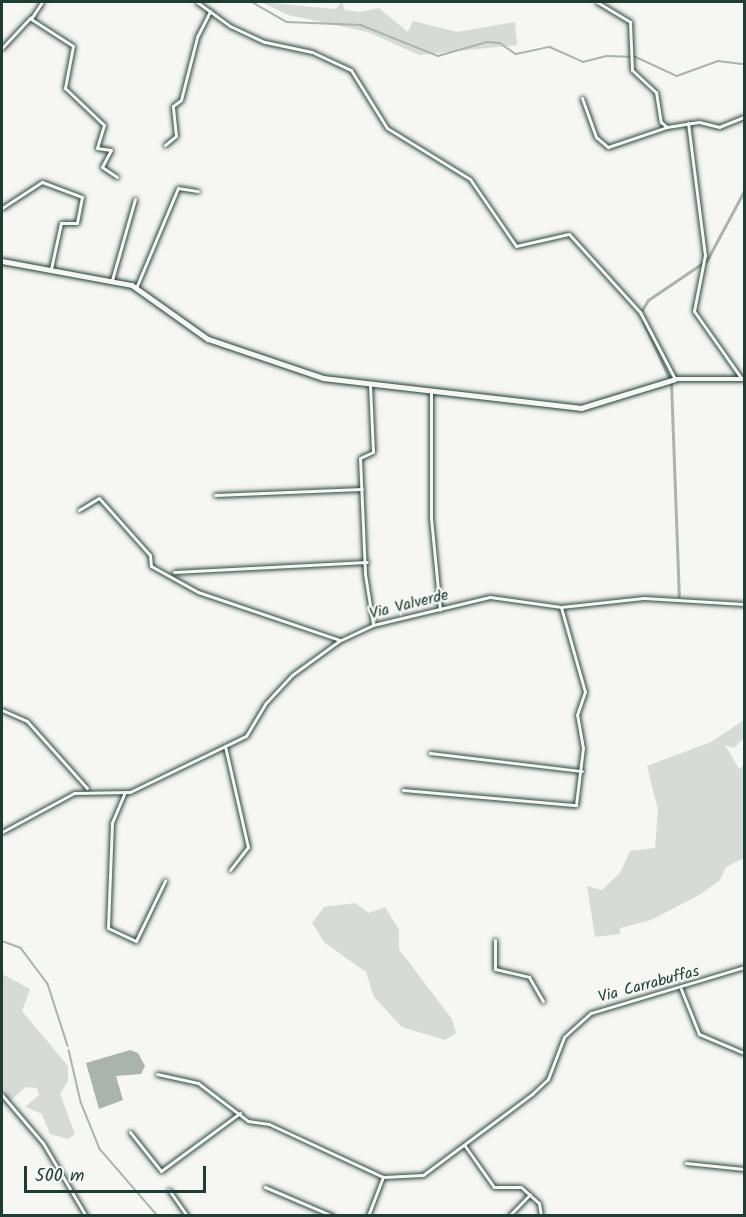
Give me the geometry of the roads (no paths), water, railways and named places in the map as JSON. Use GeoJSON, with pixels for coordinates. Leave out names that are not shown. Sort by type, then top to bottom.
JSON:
{"type":"FeatureCollection","features":[{"type":"Feature","properties":{"kind":"main road"},"geometry":{"type":"LineString","coordinates":[[2,261],[112,280],[136,288],[208,339],[308,374],[370,385],[581,408],[671,380],[743,379]]}},
{"type":"Feature","properties":{"kind":"street"},"geometry":{"type":"LineString","coordinates":[[2,48],[42,2]]}},
{"type":"Feature","properties":{"kind":"street"},"geometry":{"type":"LineString","coordinates":[[197,2],[265,42],[312,52],[351,70],[383,124],[470,179],[516,246],[569,234],[640,312],[671,380]]}},
{"type":"Feature","properties":{"kind":"street"},"geometry":{"type":"LineString","coordinates":[[597,2],[630,22],[632,64],[635,74],[656,92],[657,117],[667,127]]}},
{"type":"Feature","properties":{"kind":"street"},"geometry":{"type":"LineString","coordinates":[[165,145],[176,136],[173,106],[181,100],[197,37],[210,11]]}},
{"type":"Feature","properties":{"kind":"street"},"geometry":{"type":"LineString","coordinates":[[31,17],[73,46],[65,88],[104,125],[97,148],[111,149],[102,167],[117,177]]}},
{"type":"Feature","properties":{"kind":"street"},"geometry":{"type":"LineString","coordinates":[[582,98],[593,130],[608,147],[667,127],[688,123],[719,127],[744,117]]}},
{"type":"Feature","properties":{"kind":"street"},"geometry":{"type":"LineString","coordinates":[[688,123],[705,261],[694,304],[697,321],[743,379]]}},
{"type":"Feature","properties":{"kind":"street"},"geometry":{"type":"LineString","coordinates":[[2,208],[42,182],[82,197],[77,223],[61,223],[51,269]]}},
{"type":"Feature","properties":{"kind":"street"},"geometry":{"type":"LineString","coordinates":[[136,288],[178,188],[198,191]]}},
{"type":"Feature","properties":{"kind":"street"},"geometry":{"type":"LineString","coordinates":[[112,280],[135,199]]}},
{"type":"Feature","properties":{"kind":"street"},"geometry":{"type":"LineString","coordinates":[[370,385],[373,452],[360,458],[373,625]]}},
{"type":"Feature","properties":{"kind":"street"},"geometry":{"type":"LineString","coordinates":[[431,393],[431,518],[440,610]]}},
{"type":"Feature","properties":{"kind":"street"},"geometry":{"type":"LineString","coordinates":[[215,495],[362,489]]}},
{"type":"Feature","properties":{"kind":"street"},"geometry":{"type":"LineString","coordinates":[[79,510],[99,498],[150,555],[151,566],[198,592],[340,640]]}},
{"type":"Feature","properties":{"kind":"street"},"geometry":{"type":"LineString","coordinates":[[174,572],[367,562]]}},
{"type":"Feature","properties":{"kind":"street","name":"Via Valverde"},"geometry":{"type":"LineString","coordinates":[[87,789],[125,792],[225,746],[252,731],[265,704],[292,675],[340,640],[373,625],[492,596],[561,607],[644,598],[744,604]]}},
{"type":"Feature","properties":{"kind":"street"},"geometry":{"type":"LineString","coordinates":[[403,790],[576,805],[584,748],[577,715],[585,692],[561,607]]}},
{"type":"Feature","properties":{"kind":"street"},"geometry":{"type":"LineString","coordinates":[[2,710],[27,721],[87,789],[2,832]]}},
{"type":"Feature","properties":{"kind":"street"},"geometry":{"type":"LineString","coordinates":[[225,746],[248,847],[230,870]]}},
{"type":"Feature","properties":{"kind":"street"},"geometry":{"type":"LineString","coordinates":[[430,753],[582,771]]}},
{"type":"Feature","properties":{"kind":"street"},"geometry":{"type":"LineString","coordinates":[[125,792],[111,830],[108,928],[136,941],[165,881]]}},
{"type":"Feature","properties":{"kind":"street"},"geometry":{"type":"LineString","coordinates":[[495,940],[495,969],[529,977],[543,1001]]}},
{"type":"Feature","properties":{"kind":"street","name":"Via Carrabuffas"},"geometry":{"type":"LineString","coordinates":[[383,1177],[423,1175],[467,1145],[548,1079],[564,1037],[591,1013],[681,989],[744,967]]}},
{"type":"Feature","properties":{"kind":"street"},"geometry":{"type":"LineString","coordinates":[[681,989],[699,1034],[744,1053]]}},
{"type":"Feature","properties":{"kind":"street"},"geometry":{"type":"LineString","coordinates":[[157,1074],[198,1083],[240,1113],[383,1177],[368,1215]]}},
{"type":"Feature","properties":{"kind":"street"},"geometry":{"type":"LineString","coordinates":[[2,1095],[43,1143],[86,1215]]}},
{"type":"Feature","properties":{"kind":"street"},"geometry":{"type":"LineString","coordinates":[[130,1132],[160,1171],[240,1113]]}},
{"type":"Feature","properties":{"kind":"street"},"geometry":{"type":"LineString","coordinates":[[467,1145],[494,1186],[517,1186],[530,1194],[539,1203],[541,1215]]}},
{"type":"Feature","properties":{"kind":"street"},"geometry":{"type":"LineString","coordinates":[[686,1163],[744,1168]]}},
{"type":"Feature","properties":{"kind":"street"},"geometry":{"type":"LineString","coordinates":[[265,1188],[333,1215]]}},
{"type":"Feature","properties":{"kind":"street"},"geometry":{"type":"LineString","coordinates":[[169,1190],[187,1215]]}},
{"type":"Feature","properties":{"kind":"street"},"geometry":{"type":"LineString","coordinates":[[509,1215],[530,1194]]}},
{"type":"Feature","properties":{"kind":"waterway"},"geometry":{"type":"LineString","coordinates":[[252,2],[287,22],[361,25],[438,56],[487,42],[500,43],[516,54],[550,47],[583,62],[607,56],[636,57],[677,76],[718,61],[744,64]]}},
{"type":"Feature","properties":{"kind":"waterway"},"geometry":{"type":"LineString","coordinates":[[642,310],[648,300],[707,260],[744,191]]}},
{"type":"Feature","properties":{"kind":"waterway"},"geometry":{"type":"LineString","coordinates":[[643,321],[671,382],[679,596]]}},
{"type":"Feature","properties":{"kind":"waterway"},"geometry":{"type":"LineString","coordinates":[[2,941],[21,948],[48,984],[68,1046]]}},
{"type":"Feature","properties":{"kind":"waterway"},"geometry":{"type":"LineString","coordinates":[[69,1050],[81,1102],[100,1149],[158,1216]]}}]}
